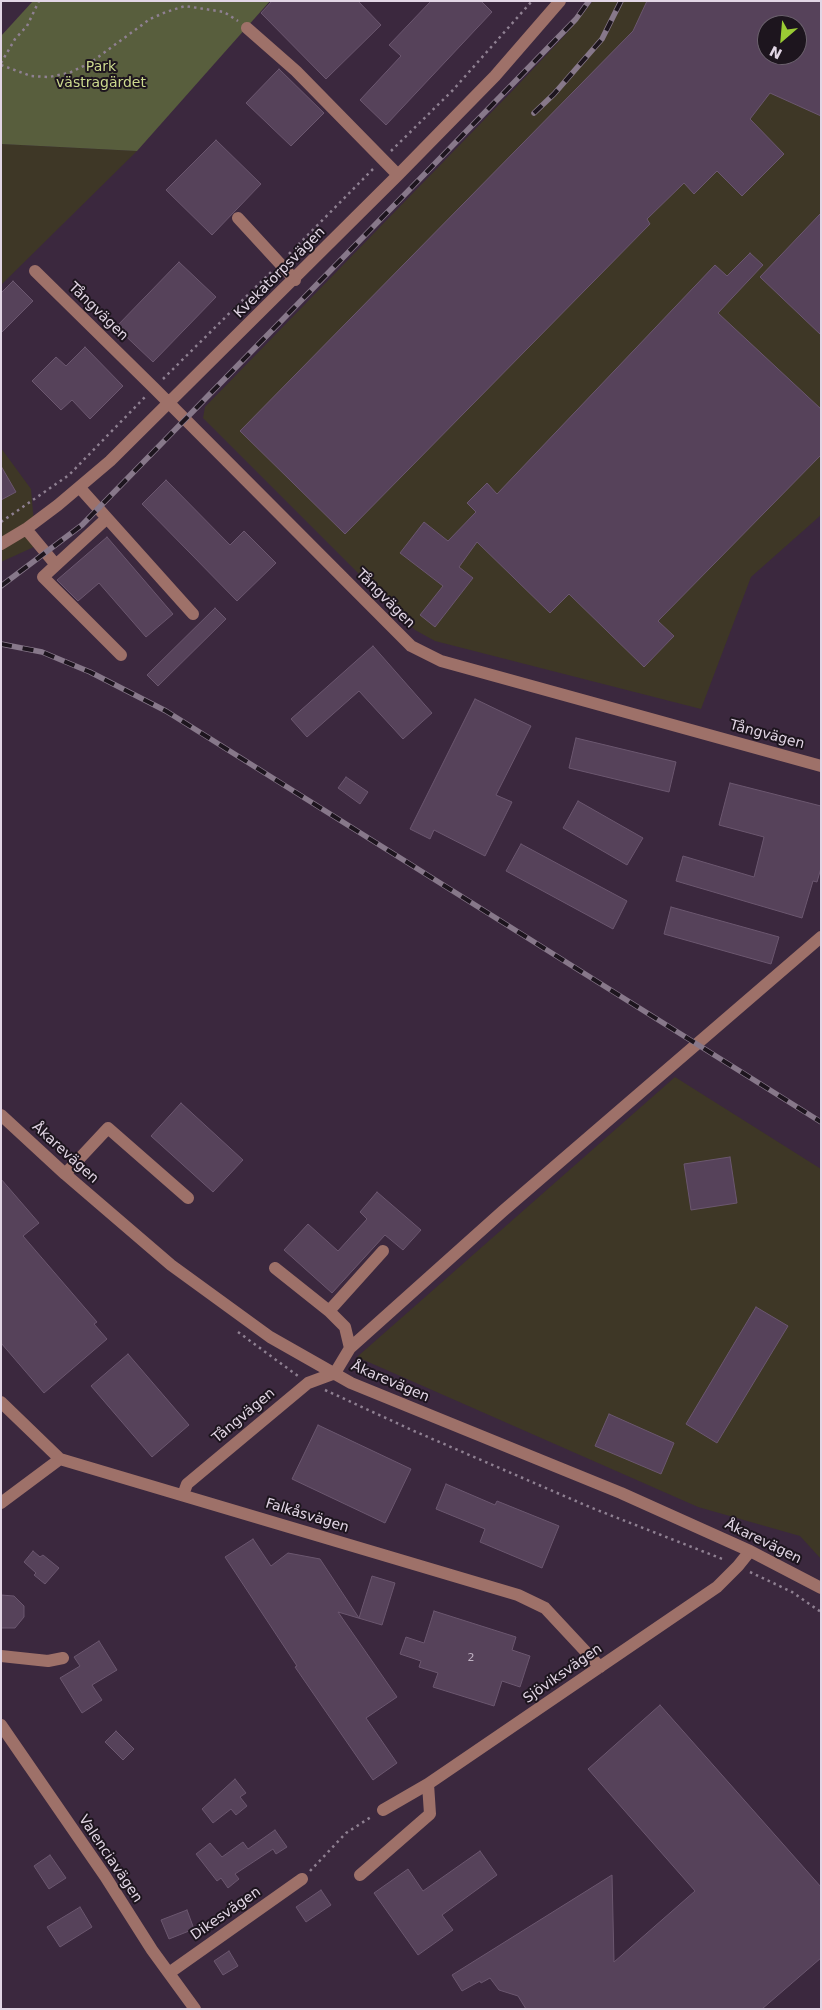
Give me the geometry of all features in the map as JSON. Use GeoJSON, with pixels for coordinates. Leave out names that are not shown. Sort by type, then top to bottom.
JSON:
{"type":"FeatureCollection","features":[{"type":"Feature","properties":{"kind":"street","name":"Kvekatorpsvägen"},"geometry":{"type":"LineString","coordinates":[[1,544],[26,530],[80,488],[110,461],[295,280],[495,76],[560,1]]}},
{"type":"Feature","properties":{"kind":"street"},"geometry":{"type":"LineString","coordinates":[[247,28],[296,71],[398,175]]}},
{"type":"Feature","properties":{"kind":"street"},"geometry":{"type":"LineString","coordinates":[[238,218],[295,280]]}},
{"type":"Feature","properties":{"kind":"street","name":"Tångvägen"},"geometry":{"type":"LineString","coordinates":[[35,271],[403,639],[424,653],[451,664],[821,766]]}},
{"type":"Feature","properties":{"kind":"street"},"geometry":{"type":"LineString","coordinates":[[80,488],[193,614]]}},
{"type":"Feature","properties":{"kind":"street"},"geometry":{"type":"LineString","coordinates":[[106,519],[43,578],[121,655]]}},
{"type":"Feature","properties":{"kind":"street"},"geometry":{"type":"LineString","coordinates":[[26,530],[56,565]]}},
{"type":"Feature","properties":{"kind":"street"},"geometry":{"type":"LineString","coordinates":[[335,1373],[350,1348],[510,1205],[821,937]]}},
{"type":"Feature","properties":{"kind":"street","name":"Åkarevägen"},"geometry":{"type":"LineString","coordinates":[[1,1115],[65,1174],[179,1271],[270,1337],[350,1383],[621,1493],[750,1551],[821,1588]]}},
{"type":"Feature","properties":{"kind":"street"},"geometry":{"type":"LineString","coordinates":[[65,1174],[108,1128],[188,1198]]}},
{"type":"Feature","properties":{"kind":"street"},"geometry":{"type":"LineString","coordinates":[[329,1311],[383,1251]]}},
{"type":"Feature","properties":{"kind":"street"},"geometry":{"type":"LineString","coordinates":[[275,1268],[329,1311],[345,1327],[350,1348]]}},
{"type":"Feature","properties":{"kind":"street","name":"Tångvägen"},"geometry":{"type":"LineString","coordinates":[[183,1495],[187,1484],[308,1383],[335,1373]]}},
{"type":"Feature","properties":{"kind":"street","name":"Falkåsvägen"},"geometry":{"type":"LineString","coordinates":[[1,1402],[60,1459],[518,1595],[545,1608],[600,1667]]}},
{"type":"Feature","properties":{"kind":"street"},"geometry":{"type":"LineString","coordinates":[[1,1503],[60,1459]]}},
{"type":"Feature","properties":{"kind":"street","name":"Sjöviksvägen"},"geometry":{"type":"LineString","coordinates":[[383,1810],[428,1784],[717,1587],[750,1551]]}},
{"type":"Feature","properties":{"kind":"street"},"geometry":{"type":"LineString","coordinates":[[1,1656],[48,1661],[63,1658]]}},
{"type":"Feature","properties":{"kind":"street","name":"Valenciavägen"},"geometry":{"type":"LineString","coordinates":[[1,1725],[195,2009]]}},
{"type":"Feature","properties":{"kind":"street"},"geometry":{"type":"LineString","coordinates":[[360,1875],[430,1814],[428,1784]]}},
{"type":"Feature","properties":{"kind":"street","name":"Dikesvägen"},"geometry":{"type":"LineString","coordinates":[[169,1973],[302,1879]]}},
{"type":"Feature","properties":{"kind":"path"},"geometry":{"type":"LineString","coordinates":[[40,1],[27,26],[16,39],[1,64],[31,76],[49,77],[69,73],[90,63],[150,20],[185,6],[224,12],[247,28]]}},
{"type":"Feature","properties":{"kind":"path"},"geometry":{"type":"LineString","coordinates":[[302,1879],[346,1833],[383,1810]]}},
{"type":"Feature","properties":{"kind":"shaded area"},"geometry":{"type":"Polygon","coordinates":[[[593,1],[821,1],[821,515],[751,577],[701,709],[435,641],[415,630],[203,418],[205,407],[566,34],[593,1]]]}},
{"type":"Feature","properties":{"kind":"shaded area"},"geometry":{"type":"Polygon","coordinates":[[[1,144],[137,151],[1,285],[1,144]]]}},
{"type":"Feature","properties":{"kind":"shaded area"},"geometry":{"type":"Polygon","coordinates":[[[1,448],[31,489],[36,546],[1,562],[1,448]]]}},
{"type":"Feature","properties":{"kind":"shaded area"},"geometry":{"type":"Polygon","coordinates":[[[675,1077],[821,1169],[821,1559],[800,1536],[698,1507],[357,1357],[675,1077]]]}},
{"type":"Feature","properties":{"kind":"green space","name":"Park västragärdet"},"geometry":{"type":"Polygon","coordinates":[[[33,1],[270,1],[137,151],[1,144],[1,36],[33,1]]]}},
{"type":"Feature","properties":{"kind":"building"},"geometry":{"type":"Polygon","coordinates":[[[272,1],[358,1],[381,25],[326,79],[261,13],[272,1]]]}},
{"type":"Feature","properties":{"kind":"building"},"geometry":{"type":"Polygon","coordinates":[[[431,1],[481,1],[492,12],[386,125],[360,100],[401,56],[389,45],[431,1]]]}},
{"type":"Feature","properties":{"kind":"building"},"geometry":{"type":"Polygon","coordinates":[[[647,1],[821,1],[821,116],[770,93],[750,119],[784,154],[742,196],[717,171],[694,194],[684,183],[647,219],[650,224],[345,534],[240,431],[633,31],[647,1]]]}},
{"type":"Feature","properties":{"kind":"building"},"geometry":{"type":"Polygon","coordinates":[[[279,69],[324,113],[291,146],[246,103],[279,69]]]}},
{"type":"Feature","properties":{"kind":"building"},"geometry":{"type":"Polygon","coordinates":[[[216,140],[261,184],[212,235],[166,190],[216,140]]]}},
{"type":"Feature","properties":{"kind":"building"},"geometry":{"type":"Polygon","coordinates":[[[821,213],[821,335],[760,277],[821,213]]]}},
{"type":"Feature","properties":{"kind":"building"},"geometry":{"type":"Polygon","coordinates":[[[750,253],[763,265],[718,313],[821,409],[821,455],[658,621],[674,636],[644,667],[569,594],[550,613],[477,542],[459,567],[473,578],[435,627],[420,615],[443,586],[400,553],[424,522],[448,541],[476,512],[467,503],[487,483],[497,494],[715,265],[727,276],[750,253]]]}},
{"type":"Feature","properties":{"kind":"building"},"geometry":{"type":"Polygon","coordinates":[[[179,262],[216,297],[153,362],[116,327],[179,262]]]}},
{"type":"Feature","properties":{"kind":"building"},"geometry":{"type":"Polygon","coordinates":[[[13,281],[33,301],[1,333],[1,293],[13,281]]]}},
{"type":"Feature","properties":{"kind":"building"},"geometry":{"type":"Polygon","coordinates":[[[85,347],[123,386],[90,419],[72,400],[61,410],[32,381],[56,357],[66,366],[85,347]]]}},
{"type":"Feature","properties":{"kind":"building"},"geometry":{"type":"Polygon","coordinates":[[[1,466],[16,492],[1,500],[1,466]]]}},
{"type":"Feature","properties":{"kind":"building"},"geometry":{"type":"Polygon","coordinates":[[[166,480],[230,545],[244,531],[276,563],[237,601],[142,504],[166,480]]]}},
{"type":"Feature","properties":{"kind":"building"},"geometry":{"type":"Polygon","coordinates":[[[107,537],[173,614],[146,637],[99,583],[78,601],[57,580],[107,537]]]}},
{"type":"Feature","properties":{"kind":"building"},"geometry":{"type":"Polygon","coordinates":[[[215,608],[226,619],[158,686],[147,675],[215,608]]]}},
{"type":"Feature","properties":{"kind":"building"},"geometry":{"type":"Polygon","coordinates":[[[373,646],[432,713],[403,739],[359,691],[307,737],[291,719],[373,646]]]}},
{"type":"Feature","properties":{"kind":"building"},"geometry":{"type":"Polygon","coordinates":[[[475,699],[531,726],[496,795],[512,802],[485,856],[434,830],[430,839],[410,829],[475,699]]]}},
{"type":"Feature","properties":{"kind":"building"},"geometry":{"type":"Polygon","coordinates":[[[576,738],[676,762],[669,792],[569,768],[576,738]]]}},
{"type":"Feature","properties":{"kind":"building"},"geometry":{"type":"Polygon","coordinates":[[[346,777],[368,792],[360,804],[338,788],[346,777]]]}},
{"type":"Feature","properties":{"kind":"building"},"geometry":{"type":"Polygon","coordinates":[[[730,783],[821,806],[821,868],[817,882],[813,881],[802,918],[676,881],[683,856],[754,877],[764,837],[719,825],[730,783]]]}},
{"type":"Feature","properties":{"kind":"building"},"geometry":{"type":"Polygon","coordinates":[[[578,801],[643,838],[627,865],[563,828],[578,801]]]}},
{"type":"Feature","properties":{"kind":"building"},"geometry":{"type":"Polygon","coordinates":[[[521,844],[627,901],[613,929],[506,871],[521,844]]]}},
{"type":"Feature","properties":{"kind":"building"},"geometry":{"type":"Polygon","coordinates":[[[671,907],[779,937],[771,964],[664,934],[671,907]]]}},
{"type":"Feature","properties":{"kind":"building"},"geometry":{"type":"Polygon","coordinates":[[[181,1103],[243,1160],[213,1192],[151,1136],[181,1103]]]}},
{"type":"Feature","properties":{"kind":"building"},"geometry":{"type":"Polygon","coordinates":[[[730,1157],[737,1203],[691,1210],[684,1164],[730,1157]]]}},
{"type":"Feature","properties":{"kind":"building"},"geometry":{"type":"Polygon","coordinates":[[[1,1179],[39,1223],[23,1236],[97,1322],[94,1324],[107,1339],[44,1393],[1,1343],[1,1179]]]}},
{"type":"Feature","properties":{"kind":"building"},"geometry":{"type":"Polygon","coordinates":[[[377,1192],[421,1230],[403,1250],[385,1235],[332,1293],[284,1250],[308,1224],[338,1251],[367,1219],[360,1212],[377,1192]]]}},
{"type":"Feature","properties":{"kind":"building"},"geometry":{"type":"Polygon","coordinates":[[[756,1307],[788,1326],[717,1443],[686,1424],[756,1307]]]}},
{"type":"Feature","properties":{"kind":"building"},"geometry":{"type":"Polygon","coordinates":[[[128,1354],[189,1425],[152,1457],[91,1386],[128,1354]]]}},
{"type":"Feature","properties":{"kind":"building"},"geometry":{"type":"Polygon","coordinates":[[[609,1414],[674,1443],[661,1474],[595,1446],[609,1414]]]}},
{"type":"Feature","properties":{"kind":"building"},"geometry":{"type":"Polygon","coordinates":[[[318,1425],[411,1469],[385,1523],[292,1479],[318,1425]]]}},
{"type":"Feature","properties":{"kind":"building"},"geometry":{"type":"Polygon","coordinates":[[[446,1484],[495,1505],[497,1501],[559,1526],[542,1568],[480,1542],[485,1529],[436,1509],[446,1484]]]}},
{"type":"Feature","properties":{"kind":"building"},"geometry":{"type":"Polygon","coordinates":[[[253,1539],[271,1566],[288,1553],[320,1559],[359,1618],[372,1576],[395,1583],[382,1625],[338,1612],[397,1697],[366,1718],[397,1763],[373,1780],[295,1667],[297,1666],[225,1557],[253,1539]]]}},
{"type":"Feature","properties":{"kind":"building"},"geometry":{"type":"Polygon","coordinates":[[[33,1551],[40,1557],[43,1555],[59,1568],[45,1584],[34,1575],[36,1573],[24,1562],[33,1551]]]}},
{"type":"Feature","properties":{"kind":"building"},"geometry":{"type":"Polygon","coordinates":[[[1,1595],[14,1596],[24,1606],[24,1617],[15,1628],[1,1628],[1,1595]]]}},
{"type":"Feature","properties":{"kind":"building"},"geometry":{"type":"Polygon","coordinates":[[[434,1611],[516,1637],[512,1650],[530,1656],[520,1687],[502,1681],[494,1706],[433,1687],[438,1673],[419,1667],[421,1661],[400,1654],[406,1637],[424,1643],[434,1611]]]}},
{"type":"Feature","properties":{"kind":"building"},"geometry":{"type":"Polygon","coordinates":[[[99,1641],[117,1670],[92,1685],[102,1700],[82,1713],[60,1678],[80,1666],[74,1657],[99,1641]]]}},
{"type":"Feature","properties":{"kind":"building"},"geometry":{"type":"Polygon","coordinates":[[[660,1705],[821,1887],[821,1958],[762,2009],[526,2009],[518,1996],[499,1990],[490,1978],[462,1991],[452,1975],[612,1875],[614,1962],[695,1891],[588,1769],[660,1705]]]}},
{"type":"Feature","properties":{"kind":"building"},"geometry":{"type":"Polygon","coordinates":[[[116,1731],[134,1749],[123,1760],[105,1742],[116,1731]]]}},
{"type":"Feature","properties":{"kind":"building"},"geometry":{"type":"Polygon","coordinates":[[[235,1779],[246,1793],[240,1797],[247,1806],[236,1815],[231,1809],[213,1823],[202,1809],[235,1779]]]}},
{"type":"Feature","properties":{"kind":"building"},"geometry":{"type":"Polygon","coordinates":[[[275,1830],[287,1847],[276,1854],[273,1849],[235,1874],[239,1879],[228,1888],[221,1878],[217,1881],[196,1854],[210,1843],[222,1857],[243,1842],[248,1849],[275,1830]]]}},
{"type":"Feature","properties":{"kind":"building"},"geometry":{"type":"Polygon","coordinates":[[[480,1851],[497,1875],[442,1915],[453,1930],[418,1955],[374,1893],[408,1869],[423,1891],[480,1851]]]}},
{"type":"Feature","properties":{"kind":"building"},"geometry":{"type":"Polygon","coordinates":[[[50,1855],[66,1878],[49,1889],[34,1866],[50,1855]]]}},
{"type":"Feature","properties":{"kind":"building"},"geometry":{"type":"Polygon","coordinates":[[[321,1890],[331,1905],[306,1922],[296,1907],[321,1890]]]}},
{"type":"Feature","properties":{"kind":"building"},"geometry":{"type":"Polygon","coordinates":[[[80,1907],[92,1927],[60,1947],[47,1927],[80,1907]]]}},
{"type":"Feature","properties":{"kind":"building"},"geometry":{"type":"Polygon","coordinates":[[[187,1910],[194,1929],[169,1939],[161,1920],[187,1910]]]}},
{"type":"Feature","properties":{"kind":"building"},"geometry":{"type":"Polygon","coordinates":[[[229,1951],[238,1966],[223,1975],[214,1961],[229,1951]]]}},
{"type":"Feature","properties":{"kind":"railway"},"geometry":{"type":"LineString","coordinates":[[1,586],[82,525],[576,19],[589,1]]}},
{"type":"Feature","properties":{"kind":"railway"},"geometry":{"type":"LineString","coordinates":[[534,113],[554,94],[602,39],[621,1]]}},
{"type":"Feature","properties":{"kind":"railway"},"geometry":{"type":"LineString","coordinates":[[1,644],[42,652],[90,672],[166,711],[821,1122]]}}]}
